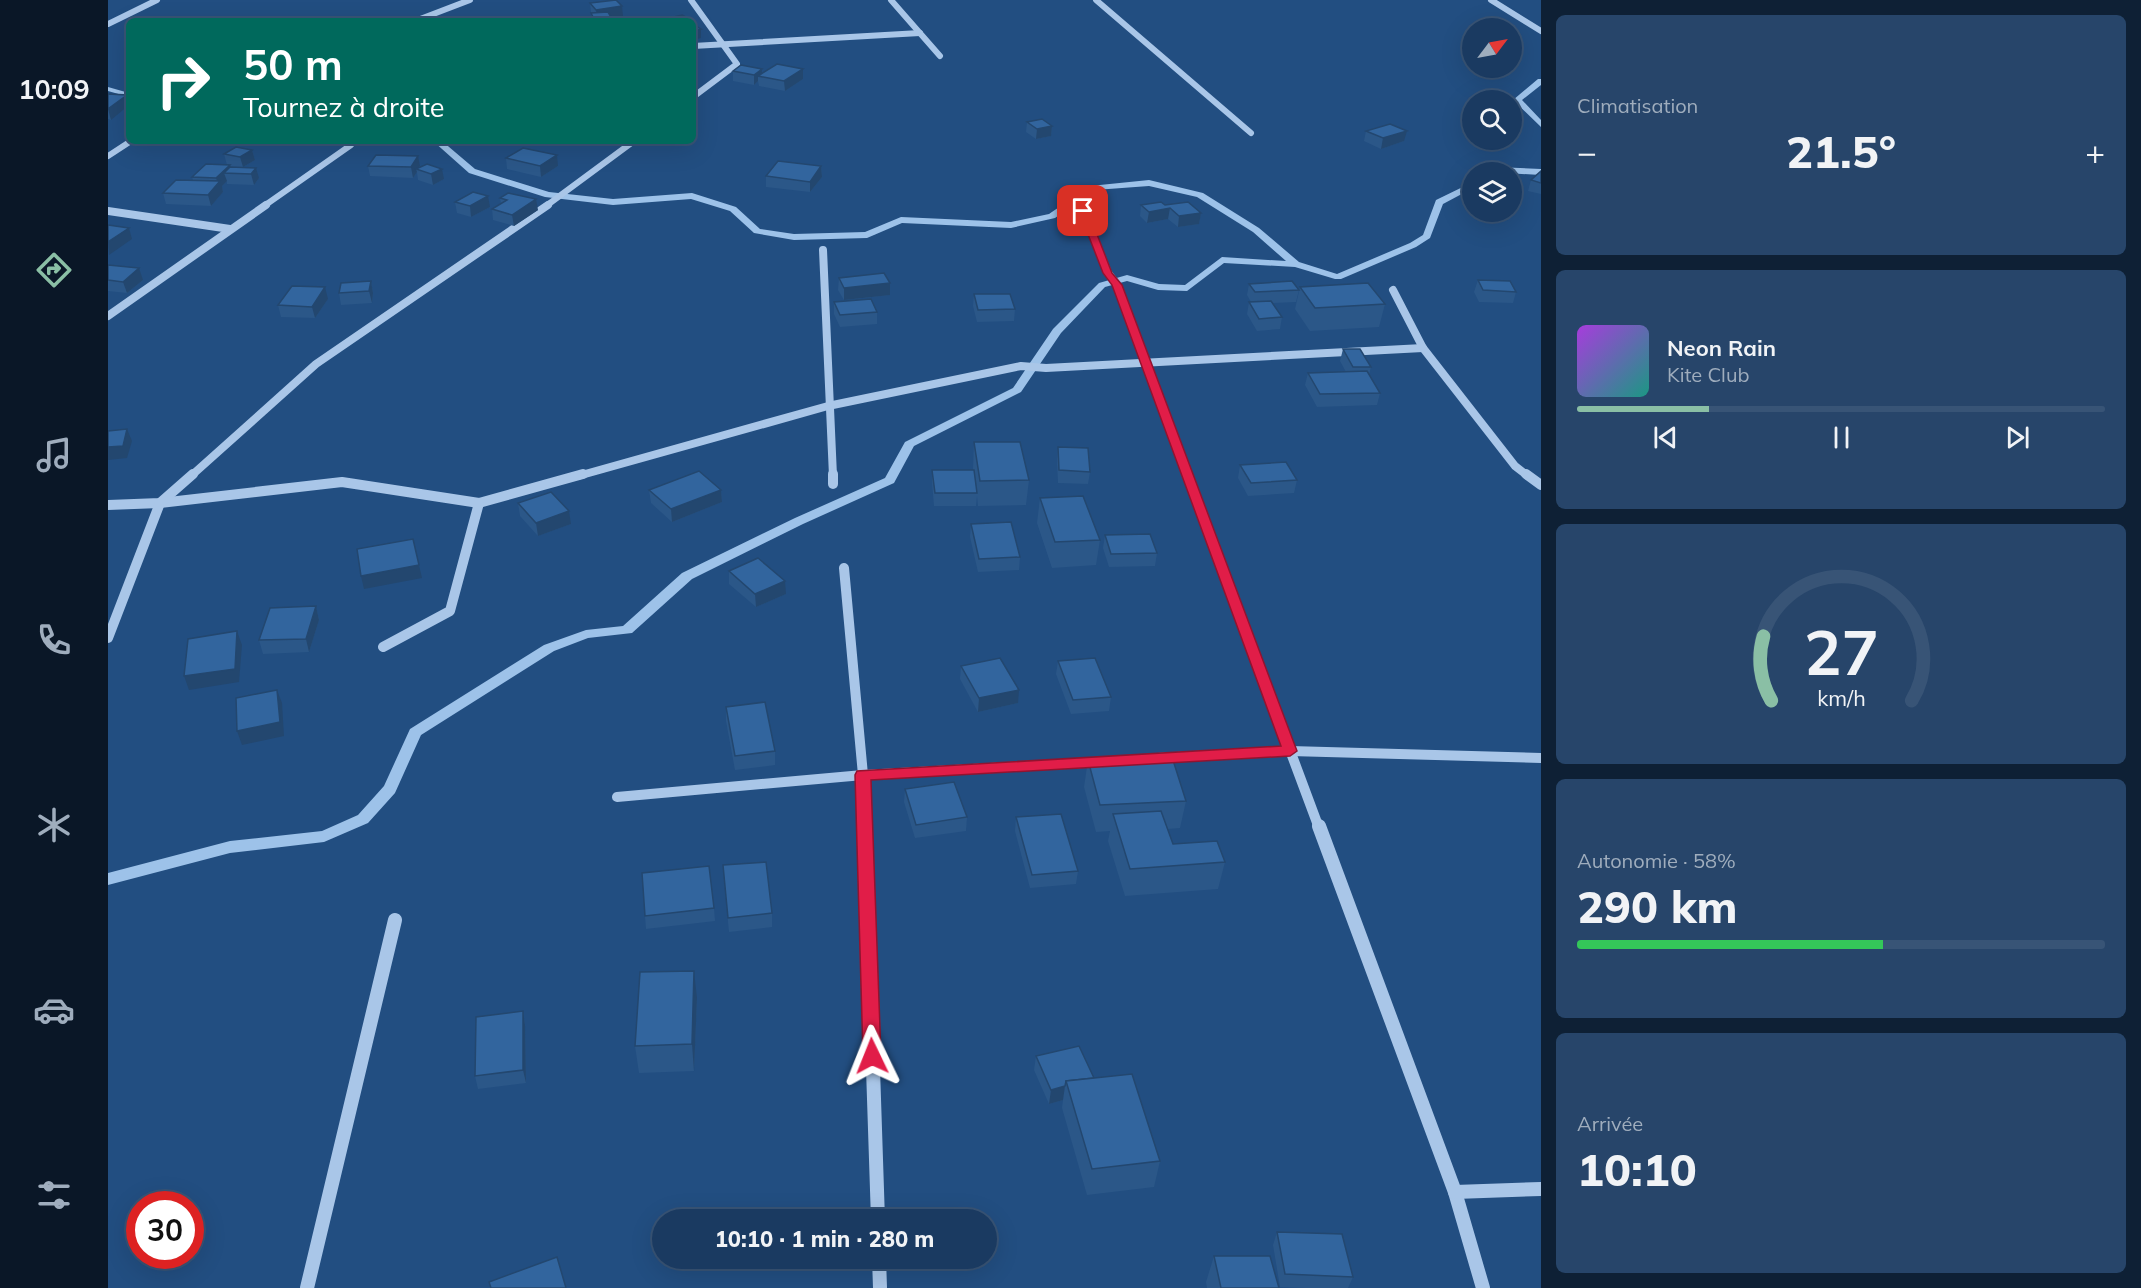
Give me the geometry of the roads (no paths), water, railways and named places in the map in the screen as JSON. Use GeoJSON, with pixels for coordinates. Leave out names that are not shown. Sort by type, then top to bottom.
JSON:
{"type":"FeatureCollection","features":[{"type":"Feature","properties":{"kind":"street"},"geometry":{"type":"LineString","coordinates":[[108,24],[158,0]]}},
{"type":"Feature","properties":{"kind":"street"},"geometry":{"type":"LineString","coordinates":[[423,18],[470,0]]}},
{"type":"Feature","properties":{"kind":"street"},"geometry":{"type":"LineString","coordinates":[[691,0],[737,64],[696,95]]}},
{"type":"Feature","properties":{"kind":"street"},"geometry":{"type":"LineString","coordinates":[[891,0],[940,56]]}},
{"type":"Feature","properties":{"kind":"street"},"geometry":{"type":"LineString","coordinates":[[1096,0],[1251,133]]}},
{"type":"Feature","properties":{"kind":"street"},"geometry":{"type":"LineString","coordinates":[[1491,0],[1541,31]]}},
{"type":"Feature","properties":{"kind":"street"},"geometry":{"type":"LineString","coordinates":[[696,46],[920,33]]}},
{"type":"Feature","properties":{"kind":"street"},"geometry":{"type":"LineString","coordinates":[[108,156],[126,144]]}},
{"type":"Feature","properties":{"kind":"street"},"geometry":{"type":"LineString","coordinates":[[108,638],[160,503],[316,364],[564,194],[630,144]]}},
{"type":"Feature","properties":{"kind":"street"},"geometry":{"type":"LineString","coordinates":[[108,316],[351,145]]}},
{"type":"Feature","properties":{"kind":"street"},"geometry":{"type":"LineString","coordinates":[[108,211],[230,229]]}},
{"type":"Feature","properties":{"kind":"street"},"geometry":{"type":"LineString","coordinates":[[1083,211],[1108,273],[1117,285],[1455,1192],[1483,1288]]}},
{"type":"Feature","properties":{"kind":"street"},"geometry":{"type":"LineString","coordinates":[[823,250],[832,484]]}},
{"type":"Feature","properties":{"kind":"street"},"geometry":{"type":"LineString","coordinates":[[1392,290],[1423,348],[1515,466],[1541,485]]}},
{"type":"Feature","properties":{"kind":"street"},"geometry":{"type":"LineString","coordinates":[[108,505],[160,503],[342,482],[479,503],[828,406],[1021,366],[1046,368],[1423,348]]}},
{"type":"Feature","properties":{"kind":"street"},"geometry":{"type":"LineString","coordinates":[[383,647],[450,611],[479,503]]}},
{"type":"Feature","properties":{"kind":"street"},"geometry":{"type":"LineString","coordinates":[[844,568],[863,775],[878,1209]]}},
{"type":"Feature","properties":{"kind":"street"},"geometry":{"type":"LineString","coordinates":[[1148,759],[1290,751],[1541,758]]}},
{"type":"Feature","properties":{"kind":"street"},"geometry":{"type":"LineString","coordinates":[[617,797],[863,775],[1112,761]]}},
{"type":"Feature","properties":{"kind":"street"},"geometry":{"type":"LineString","coordinates":[[307,1288],[395,920]]}},
{"type":"Feature","properties":{"kind":"street"},"geometry":{"type":"LineString","coordinates":[[1455,1192],[1541,1189]]}},
{"type":"Feature","properties":{"kind":"street"},"geometry":{"type":"LineString","coordinates":[[879,1269],[880,1288]]}},
{"type":"Feature","properties":{"kind":"waterway"},"geometry":{"type":"LineString","coordinates":[[1541,81],[1517,100],[1541,125]]}},
{"type":"Feature","properties":{"kind":"waterway"},"geometry":{"type":"LineString","coordinates":[[108,89],[126,94]]}},
{"type":"Feature","properties":{"kind":"waterway"},"geometry":{"type":"LineString","coordinates":[[440,144],[472,171],[548,195],[613,202],[692,196],[733,209],[757,231],[794,237],[867,235],[901,220],[1011,225],[1052,216],[1093,188],[1149,183],[1200,195],[1256,230],[1296,264]]}},
{"type":"Feature","properties":{"kind":"waterway"},"geometry":{"type":"LineString","coordinates":[[1522,171],[1541,172]]}},
{"type":"Feature","properties":{"kind":"waterway"},"geometry":{"type":"LineString","coordinates":[[1296,264],[1338,277],[1413,245],[1427,236],[1439,202],[1462,190]]}},
{"type":"Feature","properties":{"kind":"waterway"},"geometry":{"type":"LineString","coordinates":[[108,879],[230,847],[324,836],[363,819],[390,789],[415,732],[549,648],[586,634],[627,630],[687,576],[799,521],[890,480],[909,444],[1017,390],[1057,331],[1102,285],[1127,278],[1158,287],[1187,288],[1222,260],[1296,264]]}}]}
